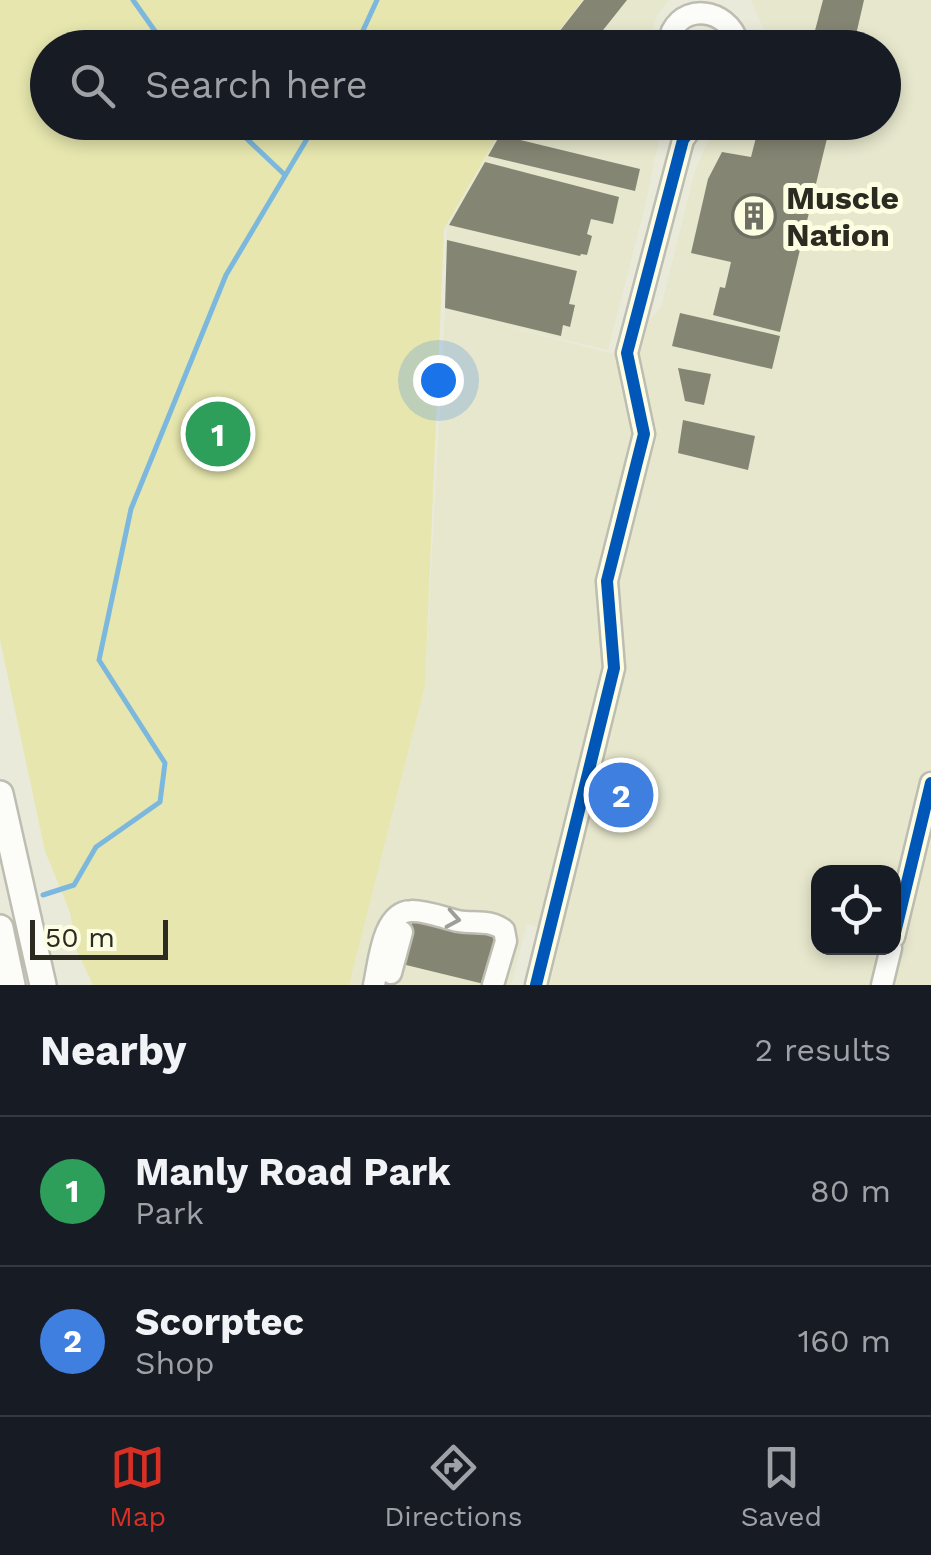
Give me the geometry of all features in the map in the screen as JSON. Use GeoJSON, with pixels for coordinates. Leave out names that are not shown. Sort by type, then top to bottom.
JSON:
{"type":"FeatureCollection","features":[{"type":"Feature","properties":{"kind":"main road"},"geometry":{"type":"LineString","coordinates":[[0,794],[43,985]]}},
{"type":"Feature","properties":{"kind":"main road"},"geometry":{"type":"LineString","coordinates":[[0,928],[12,985]]}},
{"type":"Feature","properties":{"kind":"street"},"geometry":{"type":"LineString","coordinates":[[672,30],[686,15],[704,9],[722,15],[733,30]]}},
{"type":"Feature","properties":{"kind":"street"},"geometry":{"type":"LineString","coordinates":[[536,985],[614,668],[607,580],[644,434],[627,353],[680,140]]}},
{"type":"Feature","properties":{"kind":"street"},"geometry":{"type":"LineString","coordinates":[[901,908],[931,782]]}},
{"type":"Feature","properties":{"kind":"street"},"geometry":{"type":"LineString","coordinates":[[364,985],[378,926],[386,910],[396,906],[466,922],[496,924],[504,930],[506,941],[493,985]]}},
{"type":"Feature","properties":{"kind":"street"},"geometry":{"type":"LineString","coordinates":[[374,985],[388,928],[394,916],[410,911]]}},
{"type":"Feature","properties":{"kind":"street"},"geometry":{"type":"LineString","coordinates":[[388,985],[402,932]]}},
{"type":"Feature","properties":{"kind":"street"},"geometry":{"type":"LineString","coordinates":[[882,985],[889,955]]}},
{"type":"Feature","properties":{"kind":"shaded area"},"geometry":{"type":"Polygon","coordinates":[[[584,0],[669,0],[657,15],[652,30],[560,30],[584,0]]]}},
{"type":"Feature","properties":{"kind":"shaded area"},"geometry":{"type":"Polygon","coordinates":[[[751,0],[931,0],[931,985],[550,985],[562,933],[527,924],[511,985],[349,985],[425,685],[447,227],[496,140],[659,140],[608,350],[485,321],[613,354],[661,308],[695,171],[709,140],[901,140],[901,30],[763,30],[751,0]]]}},
{"type":"Feature","properties":{"kind":"green space"},"geometry":{"type":"Polygon","coordinates":[[[0,0],[583,0],[559,30],[30,30],[30,140],[495,140],[444,229],[425,685],[349,985],[93,985],[77,951],[70,912],[45,851],[0,640],[0,0]]]}},
{"type":"Feature","properties":{"kind":"building"},"geometry":{"type":"Polygon","coordinates":[[[584,0],[627,0],[603,30],[561,30],[584,0]]]}},
{"type":"Feature","properties":{"kind":"building"},"geometry":{"type":"Polygon","coordinates":[[[823,0],[864,0],[857,30],[815,30],[823,0]]]}},
{"type":"Feature","properties":{"kind":"building"},"geometry":{"type":"Polygon","coordinates":[[[497,140],[521,140],[640,169],[635,191],[488,156],[497,140]]]}},
{"type":"Feature","properties":{"kind":"building","name":"Muscle Nation"},"geometry":{"type":"Polygon","coordinates":[[[755,140],[827,140],[780,332],[713,315],[731,262],[691,253],[708,179],[722,152],[751,157],[755,140]]]}},
{"type":"Feature","properties":{"kind":"building"},"geometry":{"type":"Polygon","coordinates":[[[485,162],[619,197],[613,224],[591,219],[587,255],[580,256],[449,225],[485,162]]]}},
{"type":"Feature","properties":{"kind":"building"},"geometry":{"type":"Polygon","coordinates":[[[447,240],[577,271],[569,304],[575,305],[570,327],[563,325],[561,336],[445,308],[447,240]]]}},
{"type":"Feature","properties":{"kind":"building"},"geometry":{"type":"Polygon","coordinates":[[[680,313],[780,336],[772,369],[672,346],[680,313]]]}},
{"type":"Feature","properties":{"kind":"building"},"geometry":{"type":"Polygon","coordinates":[[[678,368],[711,374],[704,405],[685,401],[678,368]]]}},
{"type":"Feature","properties":{"kind":"building"},"geometry":{"type":"Polygon","coordinates":[[[683,420],[755,436],[748,470],[678,453],[683,420]]]}},
{"type":"Feature","properties":{"kind":"building"},"geometry":{"type":"Polygon","coordinates":[[[413,919],[495,936],[484,984],[402,964],[413,919]]]}},
{"type":"Feature","properties":{"kind":"waterway"},"geometry":{"type":"LineString","coordinates":[[133,0],[154,30]]}},
{"type":"Feature","properties":{"kind":"waterway"},"geometry":{"type":"LineString","coordinates":[[363,30],[377,0]]}},
{"type":"Feature","properties":{"kind":"waterway"},"geometry":{"type":"LineString","coordinates":[[248,140],[285,175]]}},
{"type":"Feature","properties":{"kind":"waterway"},"geometry":{"type":"LineString","coordinates":[[43,895],[74,885],[96,847],[160,802],[165,763],[99,660],[131,509],[226,275],[306,140]]}},
{"type":"Feature","properties":{"kind":"cycle path"},"geometry":{"type":"LineString","coordinates":[[536,985],[614,668],[607,581],[644,434],[627,353],[683,140]]}},
{"type":"Feature","properties":{"kind":"cycle path"},"geometry":{"type":"LineString","coordinates":[[901,908],[931,783]]}},
{"type":"Feature","properties":{"kind":"place","name":"Muscle Nation"},"geometry":{"type":"Point","coordinates":[754,216]}},
{"type":"Feature","properties":{"kind":"place","name":"Manly Road Park"},"geometry":{"type":"Point","coordinates":[218,434]}},
{"type":"Feature","properties":{"kind":"place","name":"Scorptec"},"geometry":{"type":"Point","coordinates":[621,795]}}]}
